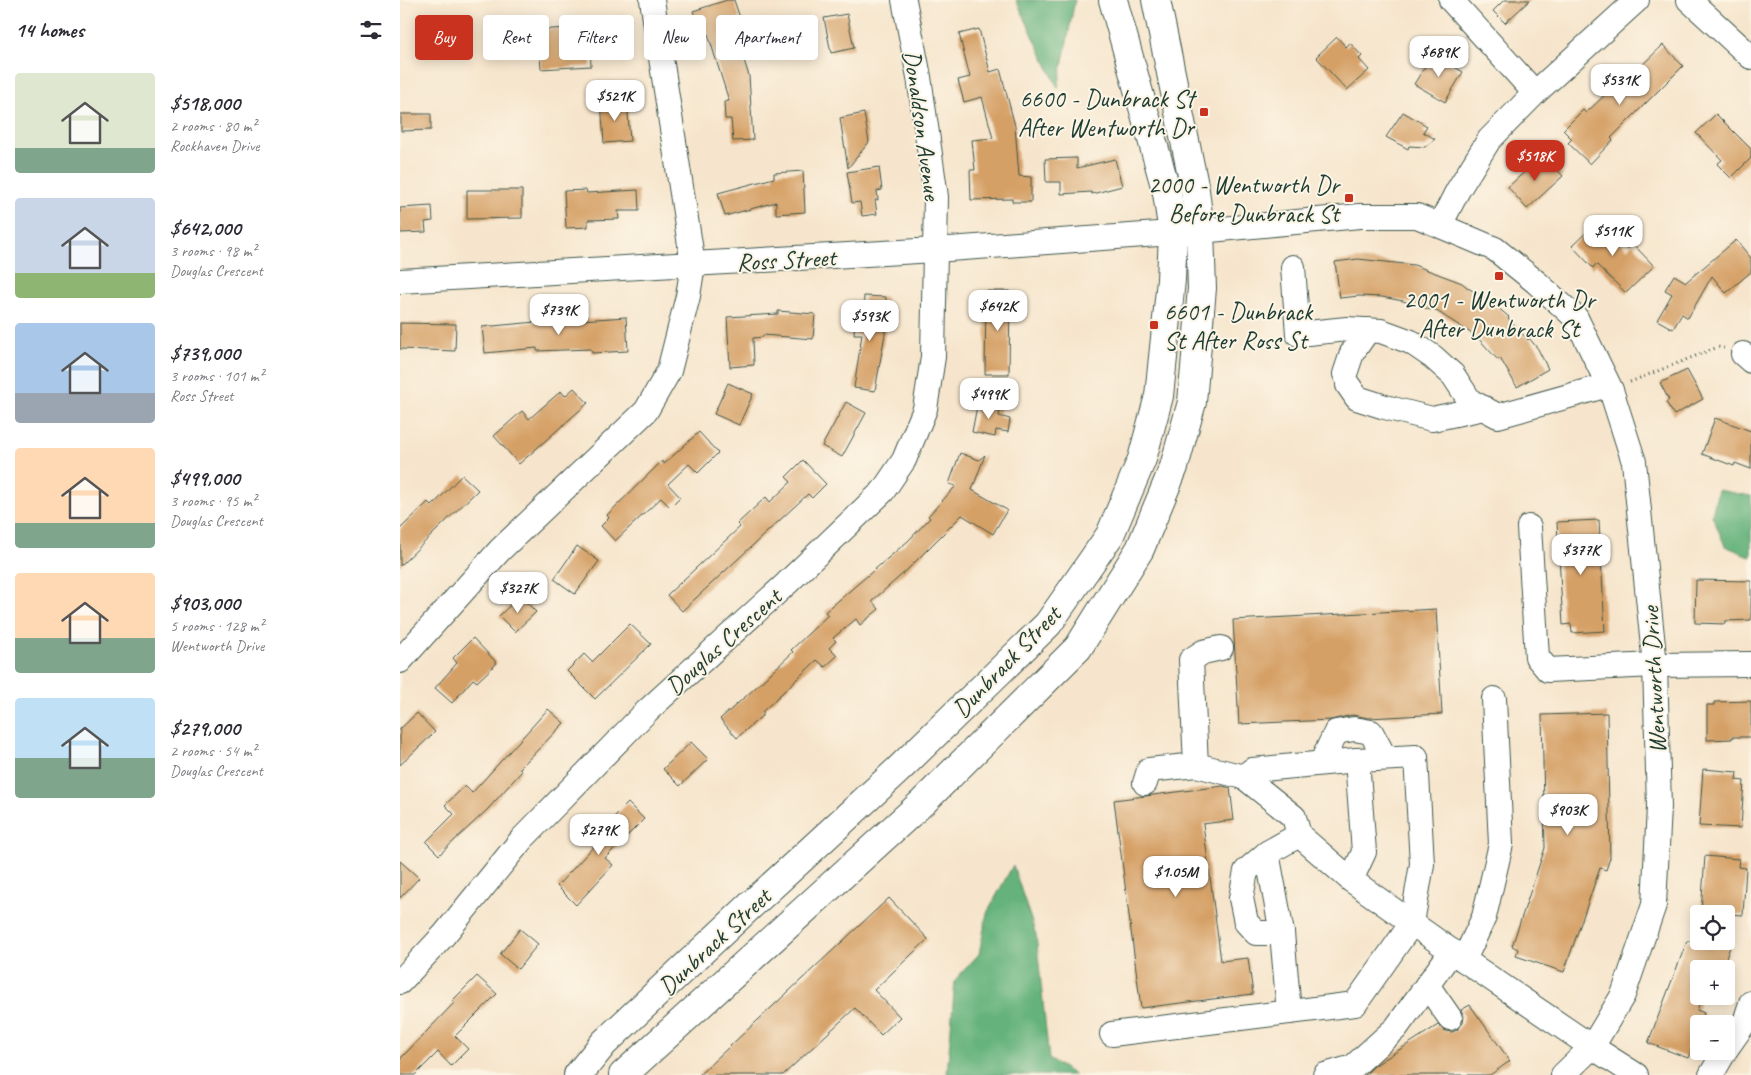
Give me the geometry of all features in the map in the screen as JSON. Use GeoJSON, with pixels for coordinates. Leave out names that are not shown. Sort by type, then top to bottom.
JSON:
{"type":"FeatureCollection","features":[{"type":"Feature","properties":{"kind":"main road","name":"Dunbrack Street"},"geometry":{"type":"LineString","coordinates":[[578,1075],[611,1037],[898,770],[1048,624],[1110,535],[1142,459],[1158,396],[1171,280],[1173,233],[1167,193],[1113,0]]}},
{"type":"Feature","properties":{"kind":"main road","name":"Dunbrack Street"},"geometry":{"type":"LineString","coordinates":[[623,1075],[924,801],[1078,648],[1140,550],[1174,468],[1192,402],[1202,288],[1200,231],[1195,190],[1156,0]]}},
{"type":"Feature","properties":{"kind":"street"},"geometry":{"type":"LineString","coordinates":[[400,661],[500,550],[646,411],[669,371],[688,296],[693,264],[652,0]]}},
{"type":"Feature","properties":{"kind":"street","name":"Donaldson Avenue"},"geometry":{"type":"LineString","coordinates":[[904,0],[919,77],[936,197],[935,250]]}},
{"type":"Feature","properties":{"kind":"street"},"geometry":{"type":"LineString","coordinates":[[1451,0],[1535,93]]}},
{"type":"Feature","properties":{"kind":"street"},"geometry":{"type":"LineString","coordinates":[[1440,225],[1458,190],[1489,140],[1535,93],[1636,0]]}},
{"type":"Feature","properties":{"kind":"street"},"geometry":{"type":"LineString","coordinates":[[1689,0],[1751,57]]}},
{"type":"Feature","properties":{"kind":"street","name":"Wentworth Drive"},"geometry":{"type":"LineString","coordinates":[[1173,233],[1360,216],[1417,216],[1495,249],[1536,282],[1576,318],[1609,387],[1634,462],[1655,665],[1659,806],[1654,905],[1623,995],[1592,1047],[1563,1075]]}},
{"type":"Feature","properties":{"kind":"street","name":"Ross Street"},"geometry":{"type":"LineString","coordinates":[[400,281],[935,250],[1173,233]]}},
{"type":"Feature","properties":{"kind":"street","name":"Douglas Crescent"},"geometry":{"type":"LineString","coordinates":[[400,982],[444,935],[522,839],[647,711],[883,491],[904,460],[925,409],[933,357],[935,250]]}},
{"type":"Feature","properties":{"kind":"street"},"geometry":{"type":"LineString","coordinates":[[1293,267],[1298,334],[1347,329],[1368,330],[1381,331],[1411,342],[1434,357],[1453,375],[1470,401],[1498,416],[1609,387]]}},
{"type":"Feature","properties":{"kind":"street"},"geometry":{"type":"LineString","coordinates":[[1368,330],[1352,353],[1347,380],[1357,398],[1432,419],[1484,408]]}},
{"type":"Feature","properties":{"kind":"street"},"geometry":{"type":"LineString","coordinates":[[1529,527],[1537,657],[1548,670],[1655,665],[1751,664]]}},
{"type":"Feature","properties":{"kind":"street"},"geometry":{"type":"LineString","coordinates":[[1196,765],[1191,660],[1202,652],[1221,648]]}},
{"type":"Feature","properties":{"kind":"street"},"geometry":{"type":"LineString","coordinates":[[1325,1075],[1347,1071],[1396,1028],[1427,985],[1458,955],[1484,917],[1501,844],[1494,699]]}},
{"type":"Feature","properties":{"kind":"street"},"geometry":{"type":"LineString","coordinates":[[1325,763],[1325,754],[1336,732],[1354,729],[1371,732],[1385,758]]}},
{"type":"Feature","properties":{"kind":"street"},"geometry":{"type":"LineString","coordinates":[[1112,1034],[1355,1004],[1412,923],[1422,864],[1416,757],[1357,760],[1252,770],[1244,777]]}},
{"type":"Feature","properties":{"kind":"street"},"geometry":{"type":"LineString","coordinates":[[1352,880],[1364,852],[1357,760]]}},
{"type":"Feature","properties":{"kind":"street"},"geometry":{"type":"LineString","coordinates":[[1145,783],[1149,770],[1196,765],[1244,777],[1294,817],[1299,835],[1352,880],[1458,955],[1636,1075]]}},
{"type":"Feature","properties":{"kind":"street"},"geometry":{"type":"LineString","coordinates":[[1282,933],[1256,933],[1246,922],[1241,898],[1246,871],[1267,854],[1299,835]]}},
{"type":"Feature","properties":{"kind":"street"},"geometry":{"type":"LineString","coordinates":[[1267,854],[1282,933],[1289,1012]]}},
{"type":"Feature","properties":{"kind":"street"},"geometry":{"type":"LineString","coordinates":[[1427,985],[1450,1018]]}},
{"type":"Feature","properties":{"kind":"street"},"geometry":{"type":"LineString","coordinates":[[1735,1037],[1749,1017]]}},
{"type":"Feature","properties":{"kind":"street"},"geometry":{"type":"LineString","coordinates":[[1711,1075],[1720,1060]]}},
{"type":"Feature","properties":{"kind":"path"},"geometry":{"type":"LineString","coordinates":[[1609,387],[1718,346],[1747,358]]}},
{"type":"Feature","properties":{"kind":"green space"},"geometry":{"type":"Polygon","coordinates":[[[1016,0],[1075,0],[1058,88],[1016,0]]]}},
{"type":"Feature","properties":{"kind":"green space"},"geometry":{"type":"Polygon","coordinates":[[[1718,490],[1751,496],[1751,557],[1725,546],[1712,515],[1718,490]]]}},
{"type":"Feature","properties":{"kind":"green space"},"geometry":{"type":"Polygon","coordinates":[[[1013,865],[1036,935],[1049,1059],[1075,1075],[947,1075],[955,980],[979,954],[987,913],[1013,865]]]}},
{"type":"Feature","properties":{"kind":"building"},"geometry":{"type":"Polygon","coordinates":[[[727,0],[734,0],[739,15],[716,15],[716,60],[708,34],[706,35],[706,15],[694,15],[693,11],[727,0]]]}},
{"type":"Feature","properties":{"kind":"building"},"geometry":{"type":"Polygon","coordinates":[[[1504,0],[1530,0],[1505,23],[1493,11],[1504,0]]]}},
{"type":"Feature","properties":{"kind":"building"},"geometry":{"type":"Polygon","coordinates":[[[847,14],[854,48],[831,53],[824,18],[847,14]]]}},
{"type":"Feature","properties":{"kind":"building"},"geometry":{"type":"Polygon","coordinates":[[[549,29],[559,29],[559,60],[591,60],[591,66],[541,69],[540,60],[549,60],[549,29]]]}},
{"type":"Feature","properties":{"kind":"building"},"geometry":{"type":"Polygon","coordinates":[[[979,29],[990,72],[1000,69],[1015,126],[1019,176],[1031,177],[1031,202],[1012,202],[1012,199],[971,200],[970,170],[975,170],[972,140],[993,138],[982,97],[964,102],[958,80],[970,77],[959,34],[979,29]]]}},
{"type":"Feature","properties":{"kind":"building"},"geometry":{"type":"Polygon","coordinates":[[[1337,37],[1346,47],[1350,43],[1362,56],[1359,59],[1369,70],[1347,90],[1316,57],[1337,37]]]}},
{"type":"Feature","properties":{"kind":"building"},"geometry":{"type":"Polygon","coordinates":[[[1663,45],[1683,66],[1611,138],[1613,140],[1590,164],[1568,143],[1572,139],[1563,130],[1583,110],[1586,113],[1610,90],[1613,93],[1663,45]]]}},
{"type":"Feature","properties":{"kind":"building"},"geometry":{"type":"Polygon","coordinates":[[[1433,54],[1463,72],[1445,102],[1414,84],[1433,54]]]}},
{"type":"Feature","properties":{"kind":"building"},"geometry":{"type":"Polygon","coordinates":[[[716,60],[744,60],[749,76],[753,140],[733,141],[731,119],[725,119],[724,102],[729,101],[716,60]]]}},
{"type":"Feature","properties":{"kind":"building"},"geometry":{"type":"Polygon","coordinates":[[[627,100],[630,141],[604,143],[601,102],[627,100]]]}},
{"type":"Feature","properties":{"kind":"building"},"geometry":{"type":"Polygon","coordinates":[[[1403,112],[1427,126],[1423,132],[1435,139],[1425,147],[1409,146],[1408,149],[1386,137],[1403,112]]]}},
{"type":"Feature","properties":{"kind":"building"},"geometry":{"type":"Polygon","coordinates":[[[864,113],[869,142],[848,168],[840,118],[864,113]]]}},
{"type":"Feature","properties":{"kind":"building"},"geometry":{"type":"Polygon","coordinates":[[[401,114],[431,114],[431,130],[401,131],[401,114]]]}},
{"type":"Feature","properties":{"kind":"building"},"geometry":{"type":"Polygon","coordinates":[[[1716,114],[1751,149],[1751,158],[1731,178],[1717,164],[1722,160],[1696,133],[1716,114]]]}},
{"type":"Feature","properties":{"kind":"building"},"geometry":{"type":"Polygon","coordinates":[[[1543,155],[1563,176],[1527,209],[1508,187],[1543,155]]]}},
{"type":"Feature","properties":{"kind":"building"},"geometry":{"type":"Polygon","coordinates":[[[1077,158],[1077,168],[1115,159],[1122,186],[1092,194],[1091,192],[1061,194],[1061,182],[1046,182],[1045,159],[1077,158]]]}},
{"type":"Feature","properties":{"kind":"building"},"geometry":{"type":"Polygon","coordinates":[[[879,167],[882,190],[877,191],[878,200],[875,200],[877,214],[862,216],[860,202],[852,203],[847,172],[879,167]]]}},
{"type":"Feature","properties":{"kind":"building"},"geometry":{"type":"Polygon","coordinates":[[[803,171],[805,212],[776,214],[776,202],[725,216],[718,193],[774,178],[774,173],[803,171]]]}},
{"type":"Feature","properties":{"kind":"building"},"geometry":{"type":"Polygon","coordinates":[[[467,190],[522,190],[522,218],[467,219],[467,190]]]}},
{"type":"Feature","properties":{"kind":"building"},"geometry":{"type":"Polygon","coordinates":[[[586,190],[587,193],[638,190],[639,211],[618,211],[619,219],[588,220],[588,227],[566,228],[564,191],[586,190]]]}},
{"type":"Feature","properties":{"kind":"building"},"geometry":{"type":"Polygon","coordinates":[[[432,206],[433,221],[425,222],[426,232],[400,233],[400,208],[432,206]]]}},
{"type":"Feature","properties":{"kind":"building"},"geometry":{"type":"Polygon","coordinates":[[[1599,220],[1627,249],[1633,244],[1654,266],[1626,293],[1596,264],[1593,268],[1572,246],[1599,220]]]}},
{"type":"Feature","properties":{"kind":"building"},"geometry":{"type":"Polygon","coordinates":[[[1736,240],[1751,258],[1751,272],[1726,293],[1712,276],[1688,318],[1682,314],[1673,329],[1657,320],[1672,294],[1665,290],[1674,275],[1686,282],[1736,240]]]}},
{"type":"Feature","properties":{"kind":"building"},"geometry":{"type":"Polygon","coordinates":[[[1358,259],[1414,265],[1462,283],[1491,302],[1509,317],[1538,349],[1548,369],[1517,387],[1500,358],[1498,360],[1477,337],[1432,308],[1431,310],[1403,301],[1382,297],[1359,296],[1340,298],[1335,262],[1358,259]]]}},
{"type":"Feature","properties":{"kind":"building"},"geometry":{"type":"Polygon","coordinates":[[[986,291],[1010,291],[1009,374],[985,374],[986,291]]]}},
{"type":"Feature","properties":{"kind":"building"},"geometry":{"type":"Polygon","coordinates":[[[864,296],[886,297],[885,334],[875,391],[854,388],[862,334],[854,334],[855,317],[863,318],[864,296]]]}},
{"type":"Feature","properties":{"kind":"building"},"geometry":{"type":"Polygon","coordinates":[[[778,311],[815,314],[813,339],[763,335],[763,337],[753,338],[754,365],[730,367],[727,317],[778,314],[778,311]]]}},
{"type":"Feature","properties":{"kind":"building"},"geometry":{"type":"Polygon","coordinates":[[[566,317],[566,321],[626,317],[628,351],[592,353],[591,349],[537,351],[537,348],[485,353],[482,327],[536,322],[536,318],[566,317]]]}},
{"type":"Feature","properties":{"kind":"building"},"geometry":{"type":"Polygon","coordinates":[[[400,323],[456,324],[455,351],[400,349],[400,323]]]}},
{"type":"Feature","properties":{"kind":"building"},"geometry":{"type":"Polygon","coordinates":[[[1687,370],[1703,399],[1674,415],[1666,402],[1669,400],[1660,383],[1687,370]]]}},
{"type":"Feature","properties":{"kind":"building"},"geometry":{"type":"Polygon","coordinates":[[[728,383],[753,394],[739,425],[714,414],[728,383]]]}},
{"type":"Feature","properties":{"kind":"building"},"geometry":{"type":"Polygon","coordinates":[[[574,388],[588,403],[519,464],[494,436],[522,411],[529,419],[561,391],[565,396],[574,388]]]}},
{"type":"Feature","properties":{"kind":"building"},"geometry":{"type":"Polygon","coordinates":[[[978,401],[1001,405],[999,416],[1010,419],[1008,432],[996,430],[995,437],[972,432],[978,401]]]}},
{"type":"Feature","properties":{"kind":"building"},"geometry":{"type":"Polygon","coordinates":[[[846,402],[866,413],[842,457],[822,446],[846,402]]]}},
{"type":"Feature","properties":{"kind":"building"},"geometry":{"type":"Polygon","coordinates":[[[1715,418],[1751,431],[1751,469],[1735,463],[1734,466],[1702,454],[1715,418]]]}},
{"type":"Feature","properties":{"kind":"building"},"geometry":{"type":"Polygon","coordinates":[[[699,432],[718,453],[698,473],[689,464],[668,484],[680,497],[670,507],[661,498],[615,541],[601,526],[609,518],[607,515],[662,461],[664,464],[699,432]]]}},
{"type":"Feature","properties":{"kind":"building"},"geometry":{"type":"Polygon","coordinates":[[[960,453],[979,460],[985,455],[972,490],[1007,510],[993,534],[962,515],[906,571],[872,601],[879,609],[860,625],[856,619],[833,638],[836,641],[829,648],[837,656],[825,667],[817,660],[762,712],[764,714],[737,738],[720,719],[793,652],[791,650],[828,615],[825,612],[908,541],[930,518],[928,516],[956,486],[949,484],[960,453]]]}},
{"type":"Feature","properties":{"kind":"building"},"geometry":{"type":"Polygon","coordinates":[[[803,460],[826,484],[812,498],[808,494],[682,611],[667,595],[740,527],[737,524],[766,497],[770,502],[791,482],[786,477],[803,460]]]}},
{"type":"Feature","properties":{"kind":"building"},"geometry":{"type":"Polygon","coordinates":[[[462,475],[478,490],[400,566],[400,529],[428,502],[432,506],[462,475]]]}},
{"type":"Feature","properties":{"kind":"building"},"geometry":{"type":"Polygon","coordinates":[[[1599,520],[1605,631],[1572,633],[1571,624],[1563,625],[1557,522],[1599,520]]]}},
{"type":"Feature","properties":{"kind":"building"},"geometry":{"type":"Polygon","coordinates":[[[577,546],[599,561],[575,594],[554,579],[577,546]]]}},
{"type":"Feature","properties":{"kind":"building"},"geometry":{"type":"Polygon","coordinates":[[[1696,580],[1751,581],[1751,620],[1725,621],[1725,624],[1695,623],[1696,580]]]}},
{"type":"Feature","properties":{"kind":"building"},"geometry":{"type":"Polygon","coordinates":[[[520,596],[536,612],[515,632],[499,616],[520,596]]]}},
{"type":"Feature","properties":{"kind":"building"},"geometry":{"type":"Polygon","coordinates":[[[1436,609],[1442,714],[1369,718],[1352,715],[1331,720],[1239,724],[1233,620],[1436,609]]]}},
{"type":"Feature","properties":{"kind":"building"},"geometry":{"type":"Polygon","coordinates":[[[630,624],[651,644],[595,699],[567,671],[584,654],[592,662],[630,624]]]}},
{"type":"Feature","properties":{"kind":"building"},"geometry":{"type":"Polygon","coordinates":[[[473,638],[497,663],[477,682],[473,679],[452,703],[435,688],[457,663],[453,658],[473,638]]]}},
{"type":"Feature","properties":{"kind":"building"},"geometry":{"type":"Polygon","coordinates":[[[1751,701],[1751,737],[1707,740],[1707,705],[1714,705],[1714,702],[1751,701]]]}},
{"type":"Feature","properties":{"kind":"building"},"geometry":{"type":"Polygon","coordinates":[[[548,709],[564,723],[519,769],[522,771],[488,809],[439,855],[426,842],[454,814],[445,805],[465,786],[472,793],[548,709]]]}},
{"type":"Feature","properties":{"kind":"building"},"geometry":{"type":"Polygon","coordinates":[[[417,713],[435,732],[400,765],[400,729],[417,713]]]}},
{"type":"Feature","properties":{"kind":"building"},"geometry":{"type":"Polygon","coordinates":[[[1607,713],[1610,858],[1606,870],[1600,868],[1564,972],[1516,956],[1518,949],[1512,946],[1545,848],[1542,715],[1607,713]]]}},
{"type":"Feature","properties":{"kind":"building"},"geometry":{"type":"Polygon","coordinates":[[[691,742],[708,759],[680,786],[663,769],[691,742]]]}},
{"type":"Feature","properties":{"kind":"building"},"geometry":{"type":"Polygon","coordinates":[[[1703,769],[1737,772],[1736,780],[1744,781],[1741,828],[1699,826],[1703,769]]]}},
{"type":"Feature","properties":{"kind":"building"},"geometry":{"type":"Polygon","coordinates":[[[1223,786],[1230,788],[1234,820],[1203,824],[1221,961],[1248,958],[1253,994],[1141,1008],[1114,800],[1223,786]]]}},
{"type":"Feature","properties":{"kind":"building"},"geometry":{"type":"Polygon","coordinates":[[[628,803],[644,819],[605,858],[613,865],[576,905],[557,886],[611,828],[607,824],[628,803]]]}},
{"type":"Feature","properties":{"kind":"building"},"geometry":{"type":"Polygon","coordinates":[[[1705,856],[1739,859],[1738,867],[1746,868],[1743,915],[1735,914],[1735,905],[1702,905],[1705,856]]]}},
{"type":"Feature","properties":{"kind":"building"},"geometry":{"type":"Polygon","coordinates":[[[400,861],[419,878],[400,898],[400,861]]]}},
{"type":"Feature","properties":{"kind":"building"},"geometry":{"type":"Polygon","coordinates":[[[889,898],[928,939],[874,990],[900,1017],[881,1035],[855,1008],[783,1075],[699,1075],[889,898]]]}},
{"type":"Feature","properties":{"kind":"building"},"geometry":{"type":"Polygon","coordinates":[[[520,929],[538,944],[518,969],[500,954],[520,929]]]}},
{"type":"Feature","properties":{"kind":"building"},"geometry":{"type":"Polygon","coordinates":[[[1687,941],[1690,941],[1690,950],[1729,950],[1725,960],[1690,960],[1690,1005],[1699,1005],[1697,1010],[1704,1013],[1703,1015],[1690,1015],[1690,1053],[1688,1058],[1648,1043],[1687,941]]]}},
{"type":"Feature","properties":{"kind":"building"},"geometry":{"type":"Polygon","coordinates":[[[477,976],[497,994],[455,1036],[468,1049],[451,1066],[438,1052],[415,1075],[400,1075],[400,1059],[454,1003],[452,1001],[477,976]]]}},
{"type":"Feature","properties":{"kind":"building"},"geometry":{"type":"Polygon","coordinates":[[[1470,1005],[1510,1061],[1490,1075],[1365,1075],[1374,1066],[1438,1025],[1445,1031],[1452,1032],[1457,1030],[1463,1023],[1464,1016],[1461,1010],[1470,1005]]]}},
{"type":"Feature","properties":{"kind":"place","name":"6600 - Dunbrack St After Wentworth Dr"},"geometry":{"type":"Point","coordinates":[1204,112]}},
{"type":"Feature","properties":{"kind":"place","name":"2000 - Wentworth Dr Before Dunbrack St"},"geometry":{"type":"Point","coordinates":[1349,198]}},
{"type":"Feature","properties":{"kind":"place","name":"2001 - Wentworth Dr After Dunbrack St"},"geometry":{"type":"Point","coordinates":[1499,276]}},
{"type":"Feature","properties":{"kind":"place","name":"6601 - Dunbrack St After Ross St"},"geometry":{"type":"Point","coordinates":[1154,325]}}]}
